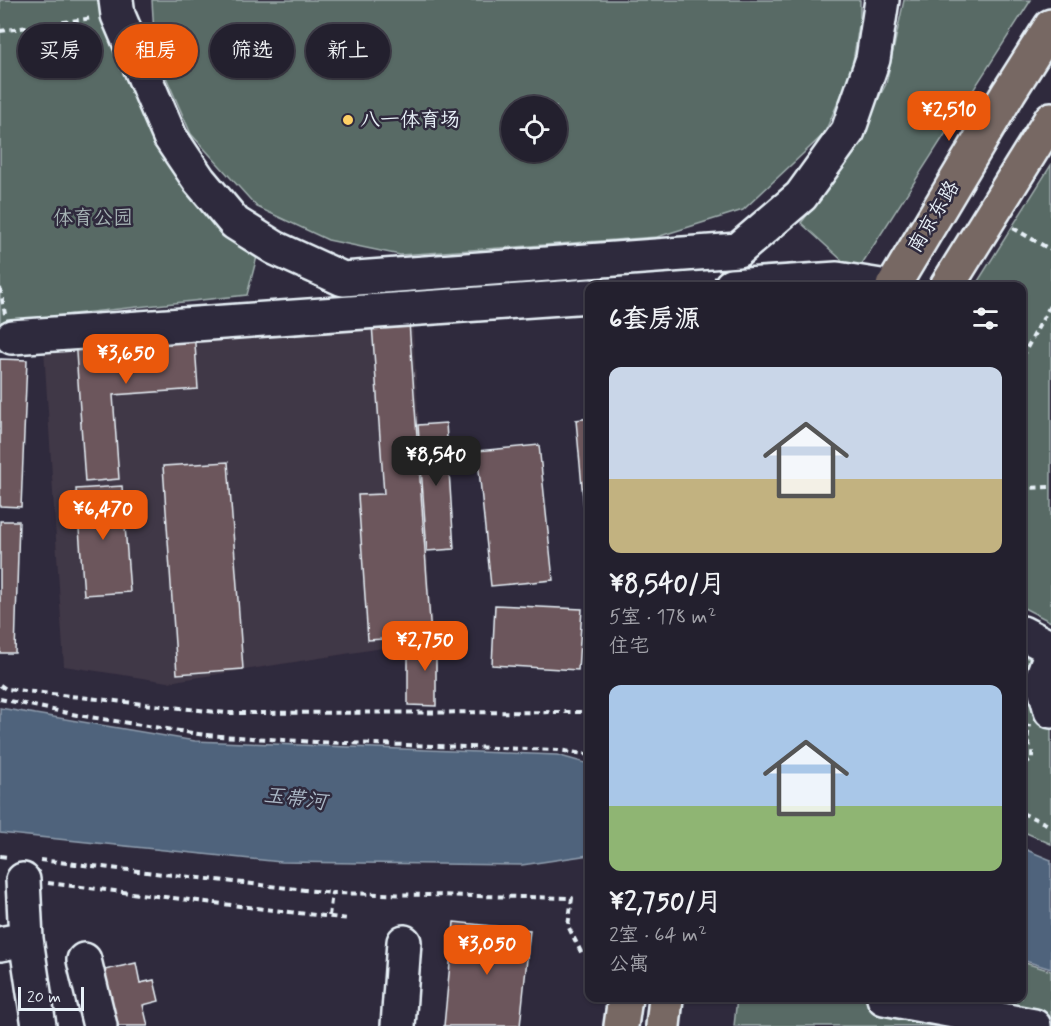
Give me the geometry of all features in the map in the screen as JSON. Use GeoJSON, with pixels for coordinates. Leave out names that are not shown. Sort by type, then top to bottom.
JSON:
{"type":"FeatureCollection","features":[{"type":"Feature","properties":{"kind":"main road","name":"南京东路"},"geometry":{"type":"LineString","coordinates":[[895,282],[1051,26]]}},
{"type":"Feature","properties":{"kind":"main road"},"geometry":{"type":"LineString","coordinates":[[949,282],[1051,119]]}},
{"type":"Feature","properties":{"kind":"main road"},"geometry":{"type":"LineString","coordinates":[[621,1026],[624,1002]]}},
{"type":"Feature","properties":{"kind":"main road"},"geometry":{"type":"LineString","coordinates":[[663,1026],[666,1002]]}},
{"type":"Feature","properties":{"kind":"street"},"geometry":{"type":"LineString","coordinates":[[117,7],[170,137],[199,180],[235,223],[275,248],[343,279],[738,250],[801,196],[848,131],[873,59],[882,0]]}},
{"type":"Feature","properties":{"kind":"street"},"geometry":{"type":"LineString","coordinates":[[792,282],[837,279],[856,282]]}},
{"type":"Feature","properties":{"kind":"street"},"geometry":{"type":"LineString","coordinates":[[8,326],[585,296]]}},
{"type":"Feature","properties":{"kind":"street"},"geometry":{"type":"LineString","coordinates":[[1026,635],[1051,648]]}},
{"type":"Feature","properties":{"kind":"street"},"geometry":{"type":"LineString","coordinates":[[1040,715],[1042,678],[1051,654]]}},
{"type":"Feature","properties":{"kind":"street"},"geometry":{"type":"LineString","coordinates":[[23,865],[13,942],[39,1026]]}},
{"type":"Feature","properties":{"kind":"street"},"geometry":{"type":"LineString","coordinates":[[398,1026],[404,942]]}},
{"type":"Feature","properties":{"kind":"street"},"geometry":{"type":"LineString","coordinates":[[84,960],[100,1026]]}},
{"type":"Feature","properties":{"kind":"street"},"geometry":{"type":"LineString","coordinates":[[905,1002],[1034,1026]]}},
{"type":"Feature","properties":{"kind":"path"},"geometry":{"type":"LineString","coordinates":[[0,31],[117,7]]}},
{"type":"Feature","properties":{"kind":"path"},"geometry":{"type":"LineString","coordinates":[[1012,227],[1051,250]]}},
{"type":"Feature","properties":{"kind":"path"},"geometry":{"type":"LineString","coordinates":[[0,288],[8,326]]}},
{"type":"Feature","properties":{"kind":"path"},"geometry":{"type":"LineString","coordinates":[[1026,350],[1051,304]]}},
{"type":"Feature","properties":{"kind":"path"},"geometry":{"type":"LineString","coordinates":[[1026,488],[1051,487]]}},
{"type":"Feature","properties":{"kind":"path"},"geometry":{"type":"LineString","coordinates":[[0,685],[6,688],[226,714],[585,712]]}},
{"type":"Feature","properties":{"kind":"path"},"geometry":{"type":"LineString","coordinates":[[0,699],[77,715],[205,735],[315,742],[558,750],[585,754]]}},
{"type":"Feature","properties":{"kind":"path"},"geometry":{"type":"LineString","coordinates":[[1026,761],[1032,759],[1032,750],[1027,742],[1040,715]]}},
{"type":"Feature","properties":{"kind":"path"},"geometry":{"type":"LineString","coordinates":[[1026,815],[1051,826]]}},
{"type":"Feature","properties":{"kind":"path"},"geometry":{"type":"LineString","coordinates":[[0,856],[23,865],[349,919]]}},
{"type":"Feature","properties":{"kind":"path"},"geometry":{"type":"LineString","coordinates":[[23,865],[332,893],[572,898],[568,926],[582,954],[585,955]]}},
{"type":"Feature","properties":{"kind":"path"},"geometry":{"type":"LineString","coordinates":[[329,916],[332,893]]}},
{"type":"Feature","properties":{"kind":"shaded area"},"geometry":{"type":"Polygon","coordinates":[[[412,316],[433,640],[168,682],[64,666],[44,349],[412,316]]]}},
{"type":"Feature","properties":{"kind":"green space","name":"体育公园"},"geometry":{"type":"Polygon","coordinates":[[[0,0],[99,0],[114,44],[114,78],[125,78],[163,155],[259,249],[247,295],[0,322],[0,0]]]}},
{"type":"Feature","properties":{"kind":"green space","name":"八一体育场"},"geometry":{"type":"Polygon","coordinates":[[[152,0],[860,0],[860,19],[851,73],[824,134],[743,210],[657,237],[400,255],[328,240],[257,207],[191,134],[166,78],[198,78],[198,24],[153,24],[152,0]]]}},
{"type":"Feature","properties":{"kind":"green space"},"geometry":{"type":"Polygon","coordinates":[[[904,0],[1031,0],[856,273],[801,223],[840,172],[886,84],[904,0]]]}},
{"type":"Feature","properties":{"kind":"green space"},"geometry":{"type":"Polygon","coordinates":[[[1051,165],[1051,622],[1026,609],[1026,282],[978,282],[1051,165]]]}},
{"type":"Feature","properties":{"kind":"green space"},"geometry":{"type":"Polygon","coordinates":[[[1026,657],[1051,671],[1051,844],[1026,833],[1026,657]]]}},
{"type":"Feature","properties":{"kind":"green space"},"geometry":{"type":"Polygon","coordinates":[[[1026,963],[1051,971],[1051,1026],[734,1026],[737,1002],[1026,1002],[1026,963]]]}},
{"type":"Feature","properties":{"kind":"water","name":"玉带河"},"geometry":{"type":"Polygon","coordinates":[[[0,708],[195,741],[557,755],[585,763],[585,856],[522,865],[281,862],[0,833],[0,708]]]}},
{"type":"Feature","properties":{"kind":"water"},"geometry":{"type":"Polygon","coordinates":[[[1026,850],[1051,860],[1051,969],[1026,961],[1026,850]]]}},
{"type":"Feature","properties":{"kind":"building"},"geometry":{"type":"Polygon","coordinates":[[[409,322],[431,636],[368,640],[358,495],[384,494],[372,324],[409,322]]]}},
{"type":"Feature","properties":{"kind":"building"},"geometry":{"type":"Polygon","coordinates":[[[194,329],[198,389],[113,395],[119,479],[85,482],[75,338],[194,329]]]}},
{"type":"Feature","properties":{"kind":"building"},"geometry":{"type":"Polygon","coordinates":[[[0,359],[27,360],[21,507],[0,506],[0,359]]]}},
{"type":"Feature","properties":{"kind":"building"},"geometry":{"type":"Polygon","coordinates":[[[585,419],[585,520],[576,420],[585,419]]]}},
{"type":"Feature","properties":{"kind":"building"},"geometry":{"type":"Polygon","coordinates":[[[446,423],[454,549],[427,551],[418,425],[446,423]]]}},
{"type":"Feature","properties":{"kind":"building"},"geometry":{"type":"Polygon","coordinates":[[[539,445],[553,580],[491,586],[477,451],[539,445]]]}},
{"type":"Feature","properties":{"kind":"building"},"geometry":{"type":"Polygon","coordinates":[[[228,462],[243,669],[177,674],[163,466],[228,462]]]}},
{"type":"Feature","properties":{"kind":"building"},"geometry":{"type":"Polygon","coordinates":[[[122,486],[130,592],[84,595],[76,489],[122,486]]]}},
{"type":"Feature","properties":{"kind":"building"},"geometry":{"type":"Polygon","coordinates":[[[0,521],[19,521],[15,653],[0,653],[0,521]]]}},
{"type":"Feature","properties":{"kind":"building"},"geometry":{"type":"Polygon","coordinates":[[[495,605],[582,609],[578,670],[492,665],[495,605]]]}},
{"type":"Feature","properties":{"kind":"building"},"geometry":{"type":"Polygon","coordinates":[[[408,644],[452,645],[452,659],[436,659],[436,706],[408,705],[408,644]]]}},
{"type":"Feature","properties":{"kind":"building"},"geometry":{"type":"Polygon","coordinates":[[[454,922],[530,930],[520,1026],[444,1026],[454,922]]]}},
{"type":"Feature","properties":{"kind":"building"},"geometry":{"type":"Polygon","coordinates":[[[136,963],[140,983],[154,980],[159,1001],[143,1005],[148,1026],[111,1026],[100,971],[136,963]]]}},
{"type":"Feature","properties":{"kind":"place","name":"八一体育场"},"geometry":{"type":"Point","coordinates":[348,120]}}]}
